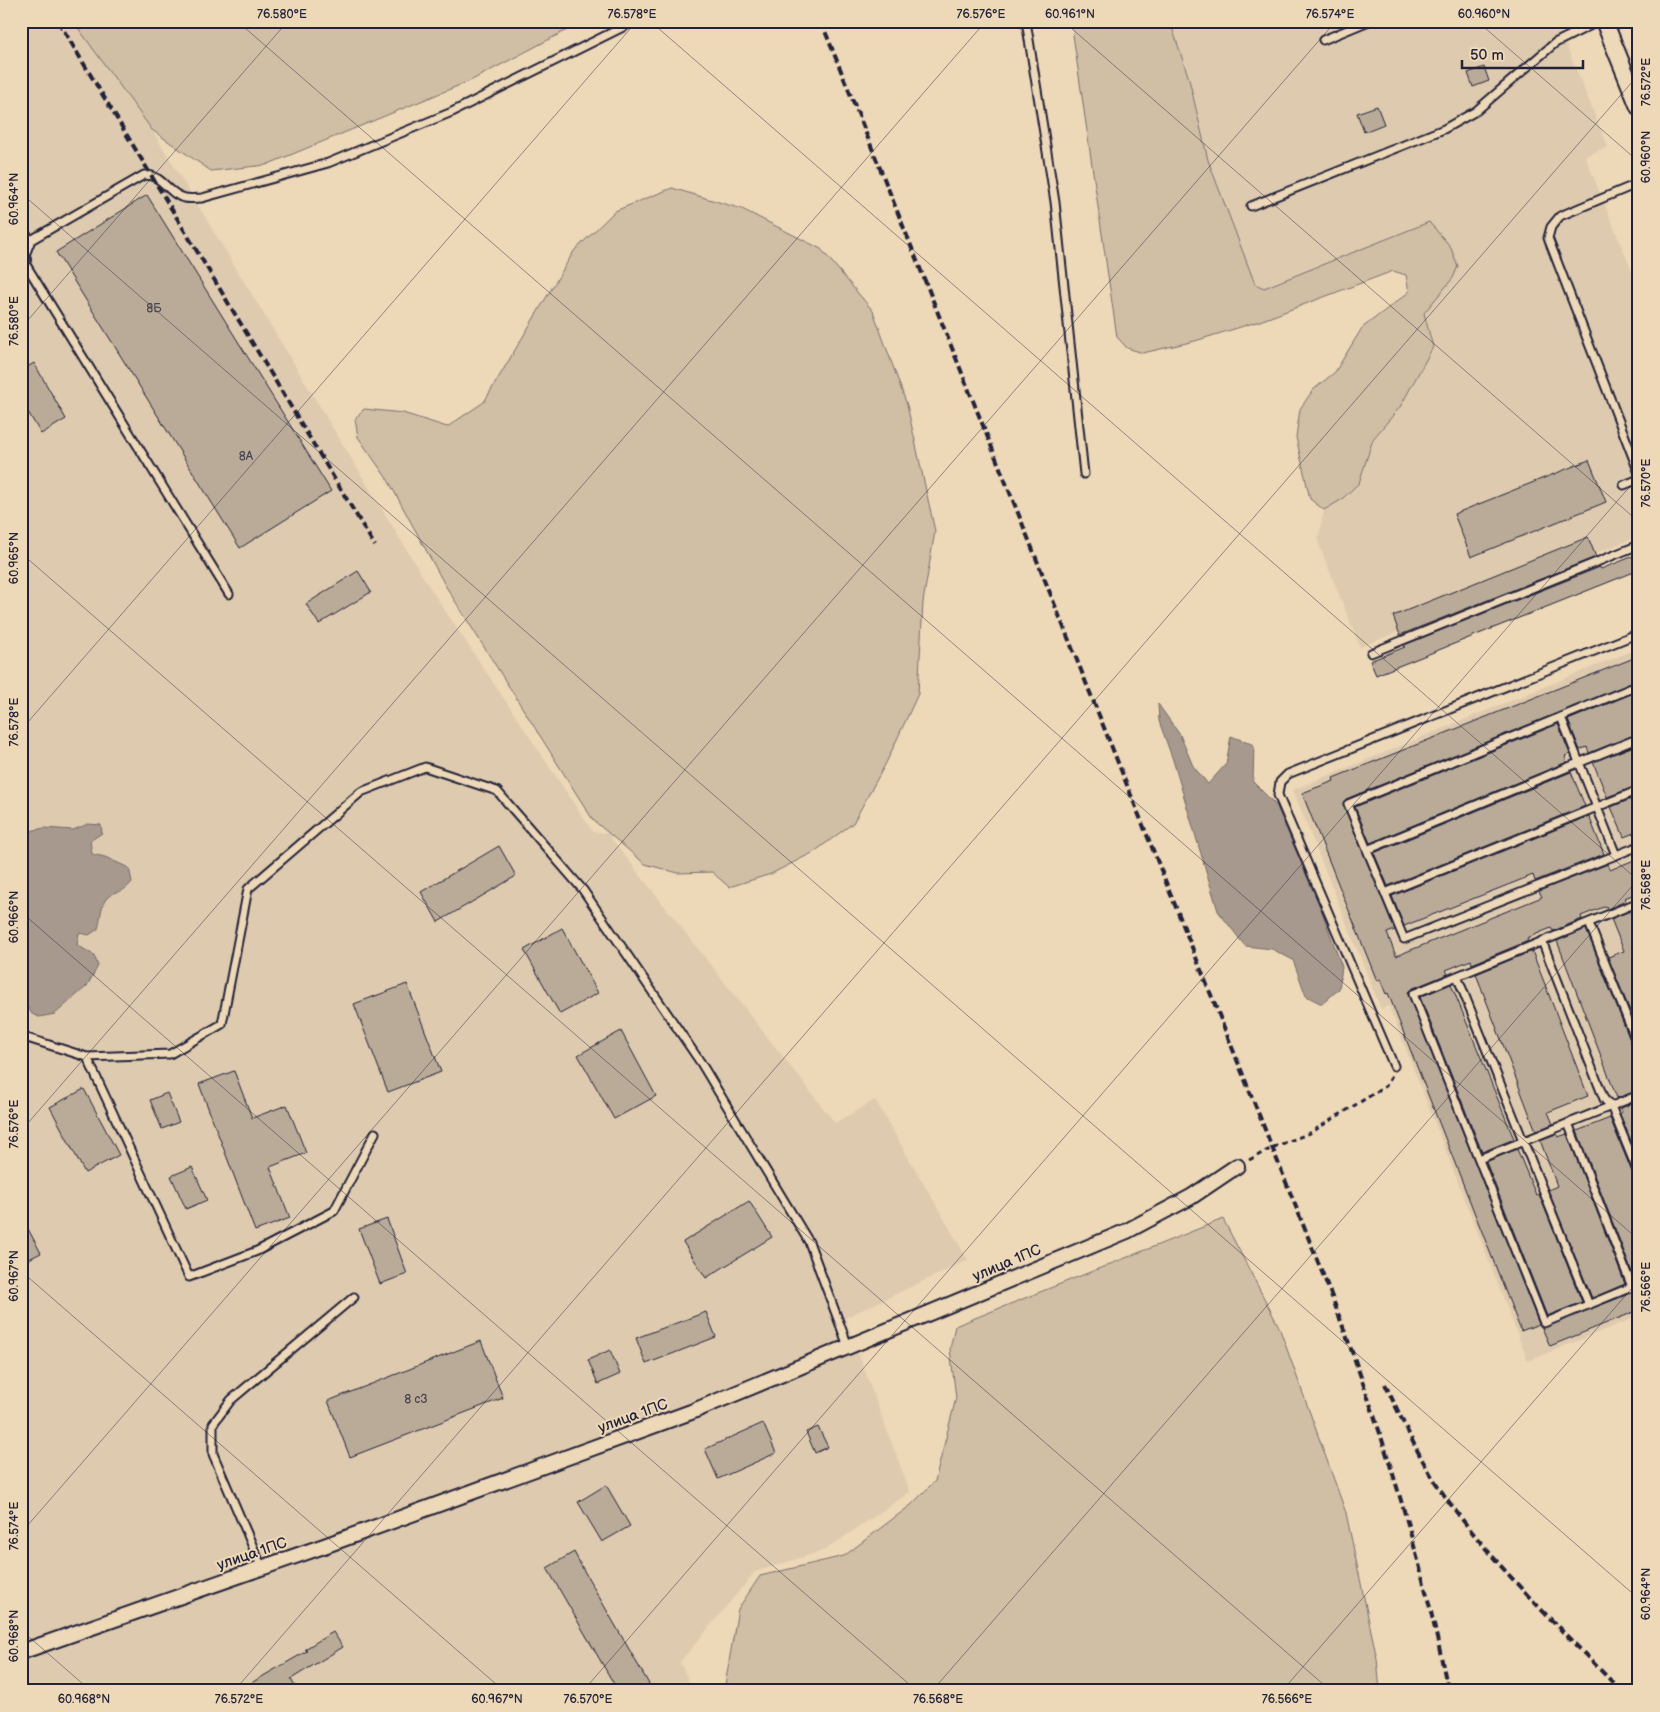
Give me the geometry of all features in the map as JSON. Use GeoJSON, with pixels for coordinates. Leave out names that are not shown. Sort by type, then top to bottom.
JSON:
{"type":"FeatureCollection","features":[{"type":"Feature","properties":{"kind":"street"},"geometry":{"type":"LineString","coordinates":[[1604,21],[1639,107]]}},
{"type":"Feature","properties":{"kind":"street","name":"улица 1ПС"},"geometry":{"type":"LineString","coordinates":[[21,1652],[262,1568],[691,1412],[1126,1231],[1190,1197],[1237,1166]]}},
{"type":"Feature","properties":{"kind":"lane"},"geometry":{"type":"LineString","coordinates":[[229,594],[22,261],[31,240],[144,175],[157,177],[177,195],[185,198],[202,198],[328,163],[452,112],[634,21]]}},
{"type":"Feature","properties":{"kind":"lane"},"geometry":{"type":"LineString","coordinates":[[1026,21],[1055,202],[1084,474]]}},
{"type":"Feature","properties":{"kind":"lane"},"geometry":{"type":"LineString","coordinates":[[1323,40],[1369,21]]}},
{"type":"Feature","properties":{"kind":"lane"},"geometry":{"type":"LineString","coordinates":[[1251,206],[1444,129],[1476,111],[1555,43],[1599,21]]}},
{"type":"Feature","properties":{"kind":"lane"},"geometry":{"type":"LineString","coordinates":[[1639,183],[1560,216],[1551,227],[1548,238],[1639,473]]}},
{"type":"Feature","properties":{"kind":"lane"},"geometry":{"type":"LineString","coordinates":[[21,229],[31,240]]}},
{"type":"Feature","properties":{"kind":"lane"},"geometry":{"type":"LineString","coordinates":[[1624,485],[1639,479]]}},
{"type":"Feature","properties":{"kind":"lane"},"geometry":{"type":"LineString","coordinates":[[1371,653],[1639,545]]}},
{"type":"Feature","properties":{"kind":"lane"},"geometry":{"type":"LineString","coordinates":[[1394,1066],[1278,795],[1280,782],[1288,774],[1639,633]]}},
{"type":"Feature","properties":{"kind":"lane"},"geometry":{"type":"LineString","coordinates":[[1639,684],[1348,804],[1404,939],[1639,846]]}},
{"type":"Feature","properties":{"kind":"lane"},"geometry":{"type":"LineString","coordinates":[[1561,716],[1616,855]]}},
{"type":"Feature","properties":{"kind":"lane"},"geometry":{"type":"LineString","coordinates":[[1367,850],[1639,738]]}},
{"type":"Feature","properties":{"kind":"lane"},"geometry":{"type":"LineString","coordinates":[[21,1036],[87,1057],[170,1054],[222,1024],[248,889],[361,792],[425,767],[497,791],[583,890],[701,1063],[809,1242],[848,1346]]}},
{"type":"Feature","properties":{"kind":"lane"},"geometry":{"type":"LineString","coordinates":[[1385,893],[1639,790]]}},
{"type":"Feature","properties":{"kind":"lane"},"geometry":{"type":"LineString","coordinates":[[1568,1123],[1635,1286],[1544,1323],[1414,994],[1637,903],[1639,914]]}},
{"type":"Feature","properties":{"kind":"lane"},"geometry":{"type":"LineString","coordinates":[[1588,923],[1639,1048]]}},
{"type":"Feature","properties":{"kind":"lane"},"geometry":{"type":"LineString","coordinates":[[1542,941],[1604,1099],[1611,1106],[1639,1175]]}},
{"type":"Feature","properties":{"kind":"lane"},"geometry":{"type":"LineString","coordinates":[[1457,976],[1589,1305]]}},
{"type":"Feature","properties":{"kind":"lane"},"geometry":{"type":"LineString","coordinates":[[87,1057],[189,1277],[257,1251],[334,1211],[375,1133]]}},
{"type":"Feature","properties":{"kind":"lane"},"geometry":{"type":"LineString","coordinates":[[1479,1159],[1639,1095]]}},
{"type":"Feature","properties":{"kind":"lane"},"geometry":{"type":"LineString","coordinates":[[262,1568],[213,1454],[213,1424],[231,1400],[354,1297]]}},
{"type":"Feature","properties":{"kind":"path"},"geometry":{"type":"LineString","coordinates":[[1237,1166],[1274,1147],[1310,1133],[1386,1086],[1394,1066]]}},
{"type":"Feature","properties":{"kind":"shaded area"},"geometry":{"type":"Polygon","coordinates":[[[21,21],[86,21],[428,585],[593,832],[607,833],[835,1123],[875,1100],[968,1260],[845,1318],[910,1492],[825,1550],[755,1572],[680,1662],[693,1691],[21,1691],[21,21]]]}},
{"type":"Feature","properties":{"kind":"shaded area"},"geometry":{"type":"Polygon","coordinates":[[[73,21],[584,21],[472,80],[266,165],[211,171],[152,130],[73,21]]]}},
{"type":"Feature","properties":{"kind":"shaded area"},"geometry":{"type":"Polygon","coordinates":[[[1071,21],[1170,21],[1189,79],[1208,160],[1255,284],[1264,288],[1429,222],[1450,246],[1458,266],[1453,278],[1424,313],[1433,347],[1400,407],[1373,439],[1359,483],[1341,500],[1324,510],[1310,499],[1296,437],[1300,409],[1313,390],[1335,372],[1362,328],[1409,292],[1406,275],[1393,271],[1260,321],[1195,341],[1143,353],[1127,348],[1117,337],[1071,21]]]}},
{"type":"Feature","properties":{"kind":"shaded area"},"geometry":{"type":"Polygon","coordinates":[[[1170,21],[1556,21],[1608,147],[1585,156],[1639,289],[1639,536],[1360,647],[1318,542],[1324,510],[1341,500],[1359,483],[1373,439],[1400,407],[1433,347],[1424,313],[1453,278],[1450,246],[1264,288],[1255,284],[1208,160],[1189,79],[1170,21]]]}},
{"type":"Feature","properties":{"kind":"shaded area"},"geometry":{"type":"Polygon","coordinates":[[[672,188],[742,209],[821,249],[873,311],[907,405],[935,531],[923,602],[918,694],[886,763],[853,823],[814,852],[771,874],[729,887],[712,872],[678,873],[645,864],[593,820],[445,585],[388,480],[358,437],[355,419],[364,409],[403,413],[447,427],[484,402],[574,251],[615,211],[672,188]]]}},
{"type":"Feature","properties":{"kind":"shaded area"},"geometry":{"type":"Polygon","coordinates":[[[1639,648],[1639,1316],[1528,1361],[1389,1006],[1381,1009],[1293,790],[1639,648]]]}},
{"type":"Feature","properties":{"kind":"shaded area"},"geometry":{"type":"Polygon","coordinates":[[[1158,704],[1180,735],[1193,766],[1208,784],[1226,764],[1231,736],[1254,745],[1253,782],[1276,805],[1321,909],[1342,967],[1339,989],[1322,1004],[1306,996],[1293,960],[1272,949],[1245,946],[1218,911],[1173,760],[1159,721],[1158,704]]]}},
{"type":"Feature","properties":{"kind":"shaded area"},"geometry":{"type":"Polygon","coordinates":[[[88,824],[101,825],[102,833],[90,841],[92,854],[105,857],[129,868],[132,882],[125,889],[112,894],[106,899],[102,907],[98,929],[89,935],[79,933],[77,945],[94,955],[98,966],[87,986],[55,1014],[39,1017],[32,1014],[21,997],[21,833],[44,828],[73,830],[88,824]]]}},
{"type":"Feature","properties":{"kind":"shaded area"},"geometry":{"type":"Polygon","coordinates":[[[1223,1219],[1279,1327],[1346,1513],[1377,1659],[1380,1691],[724,1691],[738,1609],[760,1576],[844,1556],[911,1505],[935,1481],[956,1398],[950,1349],[955,1326],[1223,1219]]]}},
{"type":"Feature","properties":{"kind":"building"},"geometry":{"type":"Polygon","coordinates":[[[1484,67],[1489,81],[1473,87],[1468,73],[1484,67]]]}},
{"type":"Feature","properties":{"kind":"building"},"geometry":{"type":"Polygon","coordinates":[[[1377,106],[1384,124],[1364,132],[1357,113],[1377,106]]]}},
{"type":"Feature","properties":{"kind":"building"},"geometry":{"type":"Polygon","coordinates":[[[147,195],[331,491],[240,548],[56,252],[147,195]]]}},
{"type":"Feature","properties":{"kind":"building"},"geometry":{"type":"Polygon","coordinates":[[[34,363],[66,419],[41,434],[21,400],[21,371],[34,363]]]}},
{"type":"Feature","properties":{"kind":"building"},"geometry":{"type":"Polygon","coordinates":[[[1589,460],[1606,502],[1471,557],[1454,514],[1589,460]]]}},
{"type":"Feature","properties":{"kind":"building"},"geometry":{"type":"Polygon","coordinates":[[[1588,537],[1596,557],[1400,635],[1393,616],[1588,537]]]}},
{"type":"Feature","properties":{"kind":"building"},"geometry":{"type":"Polygon","coordinates":[[[1639,554],[1639,570],[1376,675],[1370,661],[1405,647],[1404,645],[1600,567],[1601,569],[1639,554]]]}},
{"type":"Feature","properties":{"kind":"building"},"geometry":{"type":"Polygon","coordinates":[[[358,571],[371,592],[319,624],[306,604],[358,571]]]}},
{"type":"Feature","properties":{"kind":"building"},"geometry":{"type":"Polygon","coordinates":[[[1639,656],[1639,680],[1346,799],[1343,803],[1395,930],[1387,933],[1396,956],[1542,897],[1539,891],[1608,864],[1610,870],[1639,858],[1639,892],[1625,898],[1626,901],[1607,909],[1606,906],[1581,916],[1582,919],[1553,931],[1551,928],[1527,938],[1528,941],[1472,964],[1471,960],[1446,970],[1448,974],[1411,989],[1408,993],[1539,1324],[1521,1331],[1388,993],[1386,994],[1380,979],[1377,981],[1302,793],[1334,781],[1333,778],[1639,656]]]}},
{"type":"Feature","properties":{"kind":"building"},"geometry":{"type":"Polygon","coordinates":[[[1639,691],[1639,733],[1589,753],[1587,747],[1580,750],[1568,720],[1639,691]]]}},
{"type":"Feature","properties":{"kind":"building"},"geometry":{"type":"Polygon","coordinates":[[[1558,724],[1570,754],[1565,756],[1567,762],[1370,843],[1355,807],[1558,724]]]}},
{"type":"Feature","properties":{"kind":"building"},"geometry":{"type":"Polygon","coordinates":[[[1639,744],[1639,785],[1607,797],[1593,762],[1639,744]]]}},
{"type":"Feature","properties":{"kind":"building"},"geometry":{"type":"Polygon","coordinates":[[[1571,772],[1585,806],[1388,886],[1374,853],[1571,772]]]}},
{"type":"Feature","properties":{"kind":"building"},"geometry":{"type":"Polygon","coordinates":[[[1639,796],[1639,831],[1624,837],[1611,807],[1639,796]]]}},
{"type":"Feature","properties":{"kind":"building"},"geometry":{"type":"Polygon","coordinates":[[[1589,816],[1604,854],[1535,881],[1533,875],[1404,926],[1392,896],[1589,816]]]}},
{"type":"Feature","properties":{"kind":"building"},"geometry":{"type":"Polygon","coordinates":[[[499,846],[516,876],[438,922],[421,892],[499,846]]]}},
{"type":"Feature","properties":{"kind":"building"},"geometry":{"type":"Polygon","coordinates":[[[1630,911],[1639,933],[1639,1033],[1608,957],[1624,951],[1611,919],[1630,911]]]}},
{"type":"Feature","properties":{"kind":"building"},"geometry":{"type":"Polygon","coordinates":[[[562,928],[598,993],[560,1014],[524,950],[562,928]]]}},
{"type":"Feature","properties":{"kind":"building"},"geometry":{"type":"Polygon","coordinates":[[[1586,929],[1634,1050],[1639,1053],[1639,1090],[1617,1098],[1557,941],[1586,929]]]}},
{"type":"Feature","properties":{"kind":"building"},"geometry":{"type":"Polygon","coordinates":[[[1532,951],[1588,1096],[1548,1112],[1553,1124],[1536,1131],[1476,974],[1532,951]]]}},
{"type":"Feature","properties":{"kind":"building"},"geometry":{"type":"Polygon","coordinates":[[[407,984],[441,1072],[388,1092],[354,1004],[407,984]]]}},
{"type":"Feature","properties":{"kind":"building"},"geometry":{"type":"Polygon","coordinates":[[[1451,984],[1514,1139],[1482,1152],[1420,997],[1451,984]]]}},
{"type":"Feature","properties":{"kind":"building"},"geometry":{"type":"Polygon","coordinates":[[[621,1031],[656,1096],[614,1119],[578,1055],[621,1031]]]}},
{"type":"Feature","properties":{"kind":"building"},"geometry":{"type":"Polygon","coordinates":[[[234,1071],[252,1118],[287,1105],[306,1153],[270,1167],[290,1218],[255,1231],[199,1084],[234,1071]]]}},
{"type":"Feature","properties":{"kind":"building"},"geometry":{"type":"Polygon","coordinates":[[[84,1089],[119,1155],[85,1173],[50,1107],[84,1089]]]}},
{"type":"Feature","properties":{"kind":"building"},"geometry":{"type":"Polygon","coordinates":[[[167,1093],[179,1122],[162,1129],[150,1100],[167,1093]]]}},
{"type":"Feature","properties":{"kind":"building"},"geometry":{"type":"Polygon","coordinates":[[[1639,1101],[1639,1160],[1620,1114],[1622,1112],[1621,1108],[1639,1101]]]}},
{"type":"Feature","properties":{"kind":"building"},"geometry":{"type":"Polygon","coordinates":[[[1610,1118],[1634,1177],[1639,1180],[1639,1279],[1635,1280],[1577,1131],[1610,1118]]]}},
{"type":"Feature","properties":{"kind":"building"},"geometry":{"type":"Polygon","coordinates":[[[1556,1134],[1558,1137],[1567,1134],[1625,1284],[1592,1298],[1548,1190],[1557,1186],[1540,1140],[1556,1134]]]}},
{"type":"Feature","properties":{"kind":"building"},"geometry":{"type":"Polygon","coordinates":[[[1517,1149],[1536,1195],[1539,1194],[1582,1302],[1547,1316],[1486,1162],[1517,1149]]]}},
{"type":"Feature","properties":{"kind":"building"},"geometry":{"type":"Polygon","coordinates":[[[192,1167],[207,1200],[186,1209],[171,1176],[192,1167]]]}},
{"type":"Feature","properties":{"kind":"building"},"geometry":{"type":"Polygon","coordinates":[[[749,1201],[772,1237],[706,1278],[683,1242],[749,1201]]]}},
{"type":"Feature","properties":{"kind":"building"},"geometry":{"type":"Polygon","coordinates":[[[21,1216],[41,1253],[21,1263],[21,1216]]]}},
{"type":"Feature","properties":{"kind":"building"},"geometry":{"type":"Polygon","coordinates":[[[387,1219],[407,1274],[380,1284],[359,1229],[387,1219]]]}},
{"type":"Feature","properties":{"kind":"building"},"geometry":{"type":"Polygon","coordinates":[[[1639,1290],[1639,1310],[1550,1346],[1542,1328],[1639,1290]]]}},
{"type":"Feature","properties":{"kind":"building"},"geometry":{"type":"Polygon","coordinates":[[[706,1312],[716,1337],[646,1364],[636,1338],[706,1312]]]}},
{"type":"Feature","properties":{"kind":"building"},"geometry":{"type":"Polygon","coordinates":[[[481,1341],[503,1398],[350,1457],[328,1401],[481,1341]]]}},
{"type":"Feature","properties":{"kind":"building"},"geometry":{"type":"Polygon","coordinates":[[[610,1350],[620,1374],[598,1384],[588,1360],[610,1350]]]}},
{"type":"Feature","properties":{"kind":"building"},"geometry":{"type":"Polygon","coordinates":[[[763,1423],[776,1453],[718,1479],[705,1449],[763,1423]]]}},
{"type":"Feature","properties":{"kind":"building"},"geometry":{"type":"Polygon","coordinates":[[[818,1427],[828,1447],[815,1453],[806,1432],[818,1427]]]}},
{"type":"Feature","properties":{"kind":"building"},"geometry":{"type":"Polygon","coordinates":[[[606,1485],[630,1526],[602,1542],[578,1502],[606,1485]]]}},
{"type":"Feature","properties":{"kind":"building"},"geometry":{"type":"Polygon","coordinates":[[[574,1552],[653,1691],[618,1691],[547,1568],[574,1552]]]}},
{"type":"Feature","properties":{"kind":"building"},"geometry":{"type":"Polygon","coordinates":[[[333,1632],[343,1647],[291,1679],[297,1691],[237,1691],[307,1651],[305,1649],[333,1632]]]}},
{"type":"Feature","properties":{"kind":"railway"},"geometry":{"type":"LineString","coordinates":[[58,21],[375,546]]}},
{"type":"Feature","properties":{"kind":"railway"},"geometry":{"type":"LineString","coordinates":[[821,21],[1332,1297],[1383,1442],[1413,1541],[1438,1640],[1448,1691]]}},
{"type":"Feature","properties":{"kind":"railway"},"geometry":{"type":"LineString","coordinates":[[1385,1384],[1427,1469],[1464,1522],[1506,1572],[1621,1691]]}}]}
